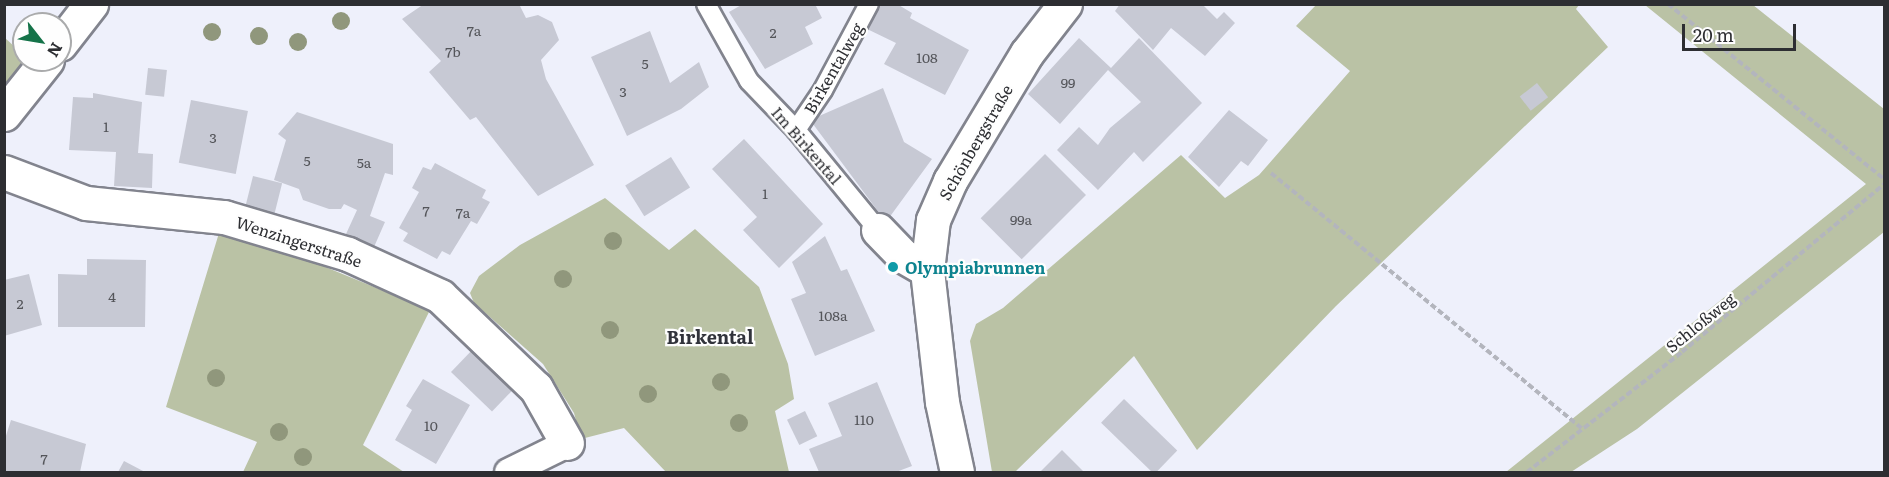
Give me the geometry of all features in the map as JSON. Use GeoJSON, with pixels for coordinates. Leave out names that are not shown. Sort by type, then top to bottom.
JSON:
{"type":"FeatureCollection","features":[{"type":"Feature","properties":{"kind":"street"},"geometry":{"type":"LineString","coordinates":[[72,29],[92,4]]}},
{"type":"Feature","properties":{"kind":"street","name":"Schönbergstraße"},"geometry":{"type":"LineString","coordinates":[[957,472],[942,402],[927,270],[933,220],[950,181],[1027,53],[1065,4]]}},
{"type":"Feature","properties":{"kind":"street"},"geometry":{"type":"LineString","coordinates":[[4,114],[37,72]]}},
{"type":"Feature","properties":{"kind":"street","name":"Wenzingerstraße"},"geometry":{"type":"LineString","coordinates":[[4,172],[86,203],[224,217],[348,254],[440,296],[536,388],[567,442],[508,472]]}},
{"type":"Feature","properties":{"kind":"street","name":"Im Birkental"},"geometry":{"type":"LineString","coordinates":[[878,230],[903,256],[927,270]]}},
{"type":"Feature","properties":{"kind":"lane","name":"Im Birkental"},"geometry":{"type":"LineString","coordinates":[[706,4],[749,81],[796,130],[878,230]]}},
{"type":"Feature","properties":{"kind":"lane","name":"Birkentalweg"},"geometry":{"type":"LineString","coordinates":[[796,130],[823,90],[868,4]]}},
{"type":"Feature","properties":{"kind":"path"},"geometry":{"type":"LineString","coordinates":[[1668,4],[1884,179]]}},
{"type":"Feature","properties":{"kind":"path"},"geometry":{"type":"LineString","coordinates":[[1271,173],[1583,429]]}},
{"type":"Feature","properties":{"kind":"path","name":"Schloßweg"},"geometry":{"type":"LineString","coordinates":[[1527,472],[1854,214],[1884,184]]}},
{"type":"Feature","properties":{"kind":"green space"},"geometry":{"type":"Polygon","coordinates":[[[1316,5],[1579,5],[1576,9],[1608,47],[1336,306],[1197,450],[1134,356],[1015,472],[992,472],[970,341],[976,324],[1003,308],[1181,155],[1225,198],[1259,175],[1350,71],[1296,26],[1316,5]]]}},
{"type":"Feature","properties":{"kind":"green space"},"geometry":{"type":"Polygon","coordinates":[[[1645,5],[1753,5],[1884,109],[1884,232],[1637,429],[1571,472],[1506,472],[1866,184],[1645,5]]]}},
{"type":"Feature","properties":{"kind":"green space"},"geometry":{"type":"Polygon","coordinates":[[[4,37],[12,44],[12,72],[20,72],[4,92],[4,37]]]}},
{"type":"Feature","properties":{"kind":"green space"},"geometry":{"type":"Polygon","coordinates":[[[605,198],[669,250],[695,229],[759,287],[788,364],[794,399],[775,411],[789,472],[666,472],[624,428],[581,439],[574,413],[543,364],[474,303],[470,293],[479,276],[520,245],[605,198]]]}},
{"type":"Feature","properties":{"kind":"green space"},"geometry":{"type":"Polygon","coordinates":[[[219,233],[306,259],[430,310],[363,445],[404,472],[243,472],[257,442],[166,407],[219,233]]]}},
{"type":"Feature","properties":{"kind":"building"},"geometry":{"type":"Polygon","coordinates":[[[424,4],[519,4],[526,18],[538,15],[552,22],[559,40],[541,60],[546,79],[594,165],[538,196],[476,117],[470,120],[429,72],[441,61],[402,19],[424,4]]]}},
{"type":"Feature","properties":{"kind":"building"},"geometry":{"type":"Polygon","coordinates":[[[743,4],[815,4],[822,18],[805,27],[813,44],[765,69],[729,12],[743,4]]]}},
{"type":"Feature","properties":{"kind":"building"},"geometry":{"type":"Polygon","coordinates":[[[878,4],[897,4],[912,13],[910,18],[969,50],[945,95],[884,64],[896,43],[865,28],[878,4]]]}},
{"type":"Feature","properties":{"kind":"building"},"geometry":{"type":"Polygon","coordinates":[[[1120,4],[1202,4],[1217,19],[1224,12],[1235,23],[1205,56],[1171,28],[1153,50],[1115,11],[1120,4]]]}},
{"type":"Feature","properties":{"kind":"building"},"geometry":{"type":"Polygon","coordinates":[[[650,31],[670,83],[699,62],[709,87],[681,109],[627,136],[591,57],[650,31]]]}},
{"type":"Feature","properties":{"kind":"building"},"geometry":{"type":"Polygon","coordinates":[[[1079,38],[1111,68],[1139,38],[1202,103],[1143,162],[1134,152],[1098,190],[1057,150],[1079,127],[1098,145],[1110,128],[1141,102],[1108,70],[1060,124],[1028,94],[1079,38]]]}},
{"type":"Feature","properties":{"kind":"building"},"geometry":{"type":"Polygon","coordinates":[[[148,68],[167,70],[164,97],[145,95],[148,68]]]}},
{"type":"Feature","properties":{"kind":"building"},"geometry":{"type":"Polygon","coordinates":[[[1537,83],[1548,97],[1531,111],[1520,97],[1537,83]]]}},
{"type":"Feature","properties":{"kind":"building"},"geometry":{"type":"Polygon","coordinates":[[[883,88],[904,142],[932,159],[886,222],[810,120],[883,88]]]}},
{"type":"Feature","properties":{"kind":"building"},"geometry":{"type":"Polygon","coordinates":[[[93,93],[142,102],[138,153],[153,154],[152,188],[114,186],[116,152],[69,150],[73,97],[93,98],[93,93]]]}},
{"type":"Feature","properties":{"kind":"building"},"geometry":{"type":"Polygon","coordinates":[[[191,100],[248,111],[236,174],[179,163],[191,100]]]}},
{"type":"Feature","properties":{"kind":"building"},"geometry":{"type":"Polygon","coordinates":[[[1229,110],[1268,140],[1248,166],[1241,161],[1219,187],[1188,157],[1229,110]]]}},
{"type":"Feature","properties":{"kind":"building"},"geometry":{"type":"Polygon","coordinates":[[[297,112],[393,144],[393,175],[385,173],[370,216],[385,222],[374,247],[346,234],[357,210],[344,204],[341,209],[329,209],[303,200],[299,189],[274,180],[286,140],[278,134],[297,112]]]}},
{"type":"Feature","properties":{"kind":"building"},"geometry":{"type":"Polygon","coordinates":[[[744,139],[823,224],[779,268],[743,230],[757,217],[712,169],[744,139]]]}},
{"type":"Feature","properties":{"kind":"building"},"geometry":{"type":"Polygon","coordinates":[[[1045,154],[1086,195],[1022,259],[981,218],[1045,154]]]}},
{"type":"Feature","properties":{"kind":"building"},"geometry":{"type":"Polygon","coordinates":[[[671,157],[690,188],[644,216],[625,186],[671,157]]]}},
{"type":"Feature","properties":{"kind":"building"},"geometry":{"type":"Polygon","coordinates":[[[435,163],[486,190],[482,198],[490,202],[477,224],[471,221],[450,255],[442,251],[437,259],[403,241],[408,233],[399,228],[419,192],[412,188],[423,167],[431,170],[435,163]]]}},
{"type":"Feature","properties":{"kind":"building"},"geometry":{"type":"Polygon","coordinates":[[[253,176],[282,183],[275,213],[246,206],[253,176]]]}},
{"type":"Feature","properties":{"kind":"building"},"geometry":{"type":"Polygon","coordinates":[[[825,236],[841,271],[847,269],[875,331],[815,356],[791,299],[806,293],[792,262],[825,236]]]}},
{"type":"Feature","properties":{"kind":"building"},"geometry":{"type":"Polygon","coordinates":[[[87,259],[146,260],[145,327],[58,327],[58,274],[87,275],[87,259]]]}},
{"type":"Feature","properties":{"kind":"building"},"geometry":{"type":"Polygon","coordinates":[[[29,274],[42,325],[4,336],[4,280],[29,274]]]}},
{"type":"Feature","properties":{"kind":"building"},"geometry":{"type":"Polygon","coordinates":[[[476,346],[517,386],[492,411],[451,372],[476,346]]]}},
{"type":"Feature","properties":{"kind":"building"},"geometry":{"type":"Polygon","coordinates":[[[423,379],[470,405],[436,464],[395,440],[412,410],[406,406],[423,379]]]}},
{"type":"Feature","properties":{"kind":"building"},"geometry":{"type":"Polygon","coordinates":[[[877,382],[912,466],[896,472],[819,472],[809,449],[842,436],[828,403],[877,382]]]}},
{"type":"Feature","properties":{"kind":"building"},"geometry":{"type":"Polygon","coordinates":[[[1124,399],[1177,450],[1156,472],[1152,472],[1101,423],[1124,399]]]}},
{"type":"Feature","properties":{"kind":"building"},"geometry":{"type":"Polygon","coordinates":[[[805,411],[817,436],[799,445],[787,420],[805,411]]]}},
{"type":"Feature","properties":{"kind":"building"},"geometry":{"type":"Polygon","coordinates":[[[11,420],[86,444],[80,472],[4,472],[4,442],[11,420]]]}},
{"type":"Feature","properties":{"kind":"building"},"geometry":{"type":"Polygon","coordinates":[[[1062,450],[1084,472],[1040,472],[1062,450]]]}},
{"type":"Feature","properties":{"kind":"building"},"geometry":{"type":"Polygon","coordinates":[[[124,461],[145,472],[118,472],[124,461]]]}},
{"type":"Feature","properties":{"kind":"place","name":"Olympiabrunnen"},"geometry":{"type":"Point","coordinates":[893,267]}},
{"type":"Feature","properties":{"kind":"district","name":"Birkental"},"geometry":{"type":"Point","coordinates":[710,337]}}]}
